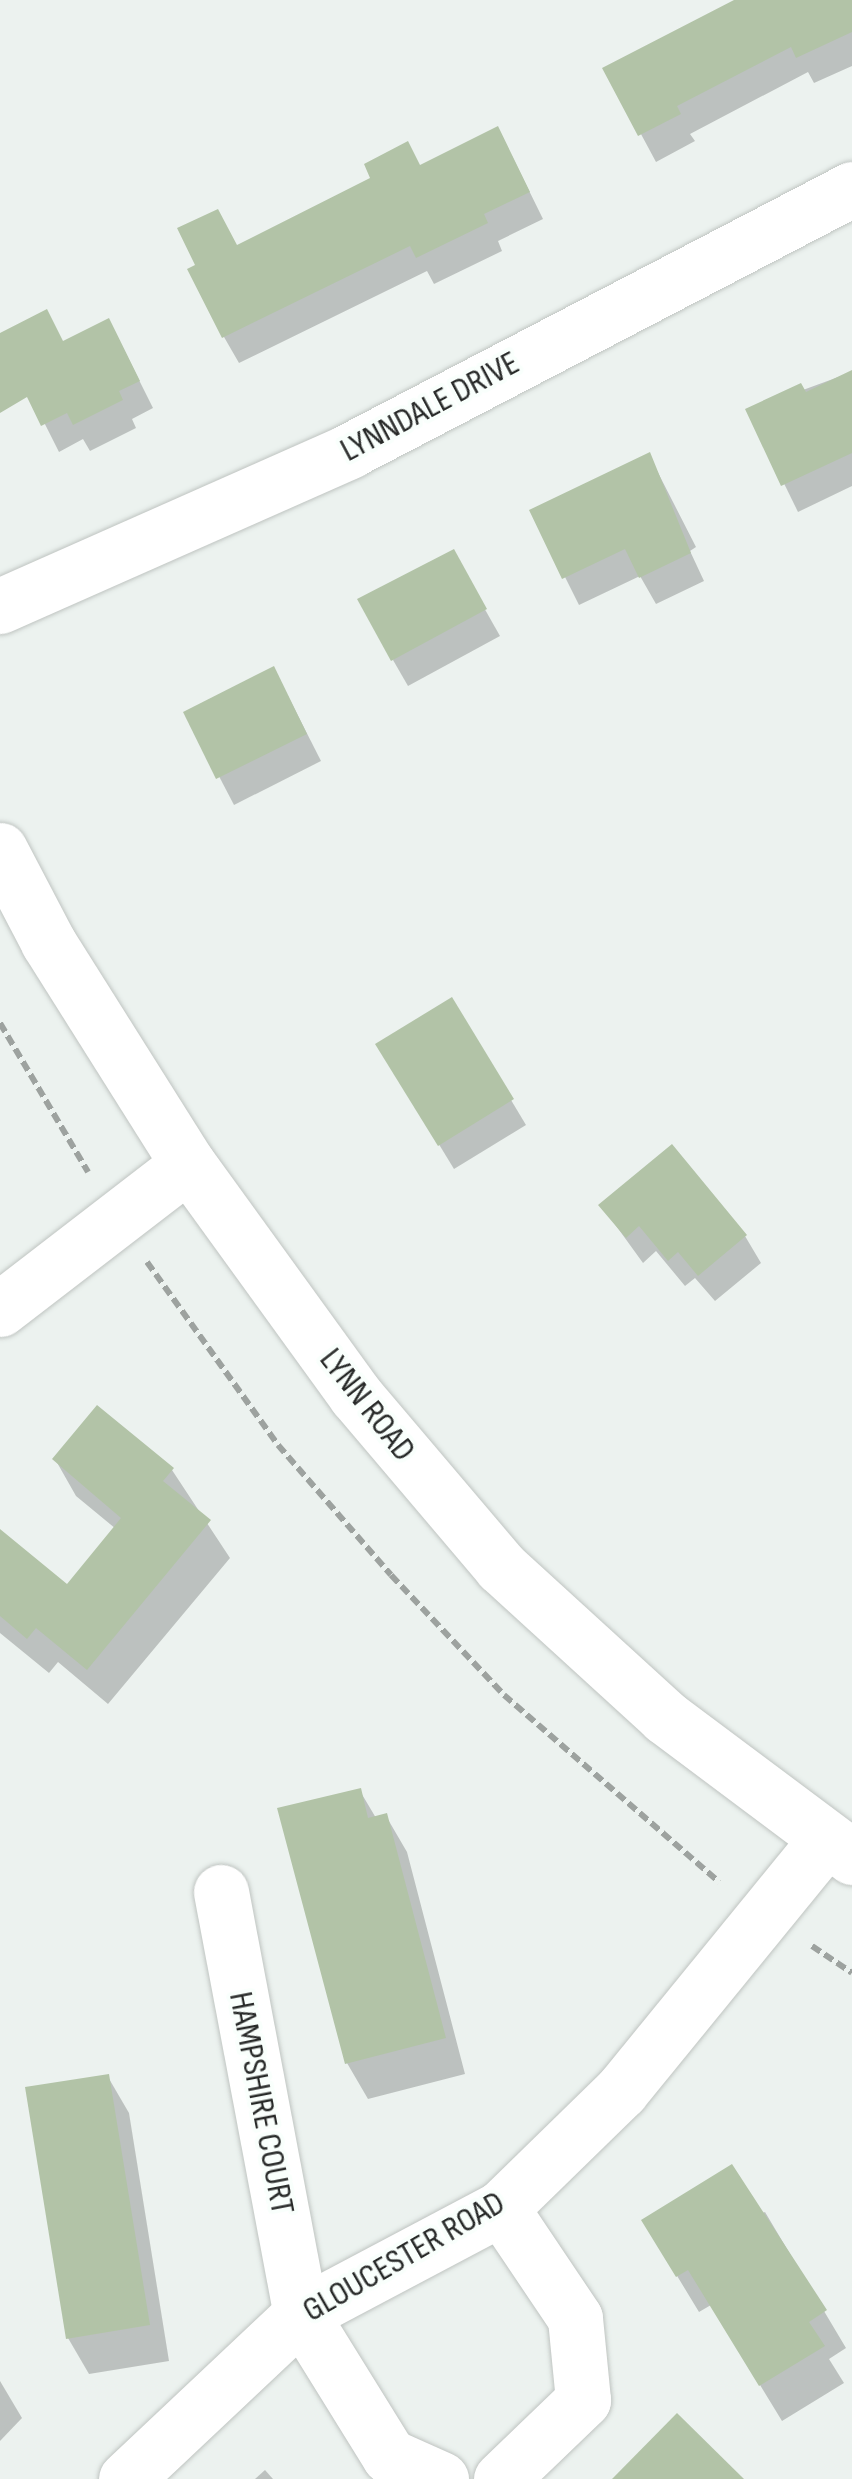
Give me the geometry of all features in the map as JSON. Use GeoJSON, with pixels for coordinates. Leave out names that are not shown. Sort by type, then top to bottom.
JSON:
{"type":"FeatureCollection","features":[{"type":"Feature","properties":{"kind":"street","name":"LYNNDALE DRIVE"},"geometry":{"type":"LineString","coordinates":[[0,606],[348,451],[852,190]]}},
{"type":"Feature","properties":{"kind":"street","name":"LYNN ROAD"},"geometry":{"type":"LineString","coordinates":[[0,850],[48,942],[188,1164],[356,1396],[501,1568],[664,1718],[839,1849]]}},
{"type":"Feature","properties":{"kind":"street"},"geometry":{"type":"LineString","coordinates":[[0,1309],[188,1164]]}},
{"type":"Feature","properties":{"kind":"street","name":"GLOUCESTER ROAD"},"geometry":{"type":"LineString","coordinates":[[126,2479],[301,2314],[502,2208],[622,2091],[839,1849]]}},
{"type":"Feature","properties":{"kind":"street","name":"HAMPSHIRE COURT"},"geometry":{"type":"LineString","coordinates":[[220,1892],[301,2314]]}},
{"type":"Feature","properties":{"kind":"street"},"geometry":{"type":"LineString","coordinates":[[500,2479],[583,2400],[574,2318],[502,2208]]}},
{"type":"Feature","properties":{"kind":"street"},"geometry":{"type":"LineString","coordinates":[[301,2314],[389,2456],[442,2479]]}},
{"type":"Feature","properties":{"kind":"path"},"geometry":{"type":"LineString","coordinates":[[0,1022],[76,1153]]}},
{"type":"Feature","properties":{"kind":"path"},"geometry":{"type":"LineString","coordinates":[[156,1276],[278,1446],[391,1576],[504,1696],[692,1864]]}},
{"type":"Feature","properties":{"kind":"path"},"geometry":{"type":"LineString","coordinates":[[843,1968],[852,1973]]}},
{"type":"Feature","properties":{"kind":"building"},"geometry":{"type":"Polygon","coordinates":[[[734,0],[852,0],[852,32],[796,58],[791,47],[677,106],[681,114],[638,136],[602,68],[734,0]]]}},
{"type":"Feature","properties":{"kind":"building"},"geometry":{"type":"Polygon","coordinates":[[[498,126],[530,192],[484,214],[488,223],[416,258],[410,246],[222,338],[187,269],[195,265],[177,228],[218,209],[237,245],[370,178],[364,164],[408,141],[420,165],[498,126]]]}},
{"type":"Feature","properties":{"kind":"building"},"geometry":{"type":"Polygon","coordinates":[[[47,309],[63,341],[109,318],[140,381],[119,391],[123,400],[73,425],[67,413],[41,426],[27,397],[0,413],[0,333],[47,309]]]}},
{"type":"Feature","properties":{"kind":"building"},"geometry":{"type":"Polygon","coordinates":[[[852,370],[852,453],[781,486],[745,409],[801,383],[806,392],[852,370]]]}},
{"type":"Feature","properties":{"kind":"building"},"geometry":{"type":"Polygon","coordinates":[[[650,452],[691,553],[639,578],[625,549],[562,579],[529,510],[650,452]]]}},
{"type":"Feature","properties":{"kind":"building"},"geometry":{"type":"Polygon","coordinates":[[[454,549],[487,609],[391,661],[357,599],[454,549]]]}},
{"type":"Feature","properties":{"kind":"building"},"geometry":{"type":"Polygon","coordinates":[[[274,666],[307,734],[216,779],[183,712],[274,666]]]}},
{"type":"Feature","properties":{"kind":"building"},"geometry":{"type":"Polygon","coordinates":[[[452,997],[514,1099],[438,1146],[375,1044],[452,997]]]}},
{"type":"Feature","properties":{"kind":"building"},"geometry":{"type":"Polygon","coordinates":[[[672,1144],[747,1235],[698,1276],[678,1252],[668,1261],[639,1226],[626,1238],[598,1205],[672,1144]]]}},
{"type":"Feature","properties":{"kind":"building"},"geometry":{"type":"Polygon","coordinates":[[[97,1405],[174,1468],[163,1481],[211,1520],[87,1670],[36,1628],[27,1639],[0,1616],[0,1529],[67,1584],[121,1518],[52,1459],[97,1405]]]}},
{"type":"Feature","properties":{"kind":"building"},"geometry":{"type":"Polygon","coordinates":[[[361,1788],[368,1818],[387,1813],[446,2038],[345,2064],[277,1808],[361,1788]]]}},
{"type":"Feature","properties":{"kind":"building"},"geometry":{"type":"Polygon","coordinates":[[[109,2074],[150,2325],[66,2339],[25,2087],[109,2074]]]}},
{"type":"Feature","properties":{"kind":"building"},"geometry":{"type":"Polygon","coordinates":[[[732,2164],[827,2310],[809,2322],[825,2346],[759,2386],[688,2270],[676,2277],[641,2220],[732,2164]]]}},
{"type":"Feature","properties":{"kind":"building"},"geometry":{"type":"Polygon","coordinates":[[[677,2413],[744,2479],[612,2479],[677,2413]]]}}]}
